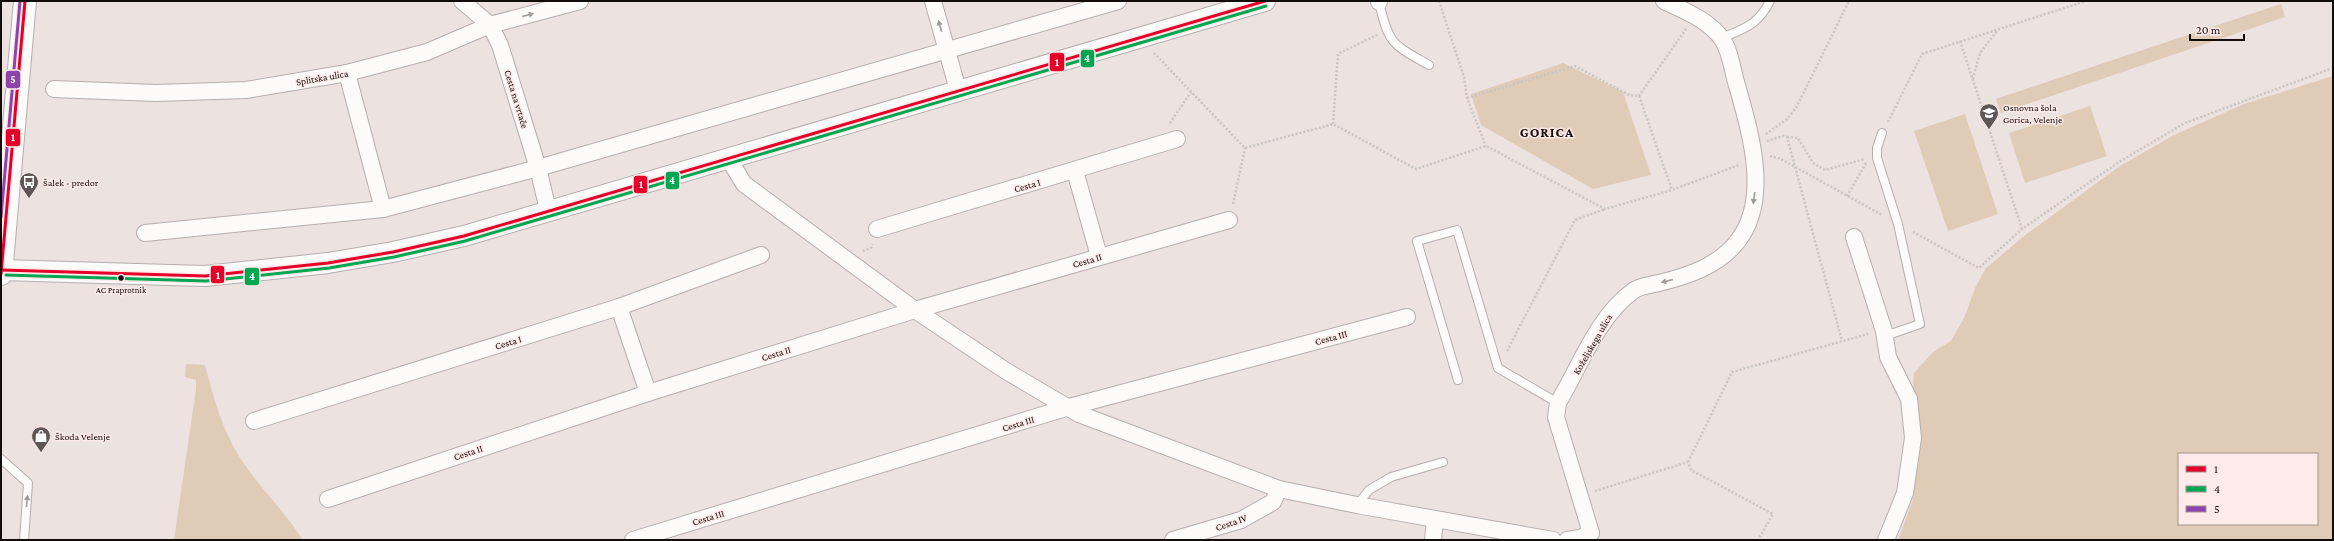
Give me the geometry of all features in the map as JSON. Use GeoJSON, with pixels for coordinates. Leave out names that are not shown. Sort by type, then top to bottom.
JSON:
{"type":"FeatureCollection","features":[{"type":"Feature","properties":{"kind":"main road"},"geometry":{"type":"LineString","coordinates":[[1,274],[25,1]]}},
{"type":"Feature","properties":{"kind":"street","name":"Cesta na vrtače"},"geometry":{"type":"LineString","coordinates":[[462,1],[490,25],[500,45],[538,168],[548,210]]}},
{"type":"Feature","properties":{"kind":"street","name":"Splitska ulica"},"geometry":{"type":"LineString","coordinates":[[54,89],[156,93],[246,90],[347,73],[428,52],[490,25],[580,1]]}},
{"type":"Feature","properties":{"kind":"street"},"geometry":{"type":"LineString","coordinates":[[933,1],[958,90]]}},
{"type":"Feature","properties":{"kind":"street"},"geometry":{"type":"LineString","coordinates":[[145,233],[383,209],[538,168],[1118,1]]}},
{"type":"Feature","properties":{"kind":"street"},"geometry":{"type":"LineString","coordinates":[[1,270],[158,276],[206,276],[328,263],[393,252],[464,236],[548,210],[729,159],[958,90],[1265,1]]}},
{"type":"Feature","properties":{"kind":"street"},"geometry":{"type":"LineString","coordinates":[[1664,1],[1695,16],[1722,38]]}},
{"type":"Feature","properties":{"kind":"street","name":"Koželjskega ulica"},"geometry":{"type":"LineString","coordinates":[[1596,537],[1556,417],[1558,403],[1608,313],[1634,289],[1678,279],[1703,269],[1725,255],[1738,241],[1751,216],[1755,191],[1756,150],[1722,38]]}},
{"type":"Feature","properties":{"kind":"street"},"geometry":{"type":"LineString","coordinates":[[347,73],[383,209]]}},
{"type":"Feature","properties":{"kind":"street","name":"Cesta I"},"geometry":{"type":"LineString","coordinates":[[877,230],[1177,139]]}},
{"type":"Feature","properties":{"kind":"street"},"geometry":{"type":"LineString","coordinates":[[729,159],[744,184],[915,310],[1006,371],[1079,414],[1279,489],[1435,520],[1553,540]]}},
{"type":"Feature","properties":{"kind":"street"},"geometry":{"type":"LineString","coordinates":[[1075,171],[1099,256]]}},
{"type":"Feature","properties":{"kind":"street","name":"Cesta II"},"geometry":{"type":"LineString","coordinates":[[328,499],[648,393],[915,310],[1099,256],[1229,220]]}},
{"type":"Feature","properties":{"kind":"street"},"geometry":{"type":"LineString","coordinates":[[1854,237],[1884,333],[1888,357],[1909,399],[1913,438],[1905,493],[1886,540]]}},
{"type":"Feature","properties":{"kind":"street","name":"Cesta I"},"geometry":{"type":"LineString","coordinates":[[254,421],[619,307],[761,255]]}},
{"type":"Feature","properties":{"kind":"street"},"geometry":{"type":"LineString","coordinates":[[619,307],[648,393]]}},
{"type":"Feature","properties":{"kind":"street","name":"Cesta III"},"geometry":{"type":"LineString","coordinates":[[633,540],[1069,408],[1407,317]]}},
{"type":"Feature","properties":{"kind":"street","name":"Cesta IV"},"geometry":{"type":"LineString","coordinates":[[1173,540],[1241,520],[1273,502],[1279,489]]}},
{"type":"Feature","properties":{"kind":"street"},"geometry":{"type":"LineString","coordinates":[[1433,540],[1435,520]]}},
{"type":"Feature","properties":{"kind":"street"},"geometry":{"type":"LineString","coordinates":[[1567,540],[1596,537]]}},
{"type":"Feature","properties":{"kind":"lane"},"geometry":{"type":"LineString","coordinates":[[1379,1],[1386,31],[1396,46],[1429,65]]}},
{"type":"Feature","properties":{"kind":"lane"},"geometry":{"type":"LineString","coordinates":[[1722,38],[1752,26],[1763,15],[1770,1]]}},
{"type":"Feature","properties":{"kind":"lane"},"geometry":{"type":"LineString","coordinates":[[1882,133],[1877,148],[1877,158],[1898,224],[1920,324],[1884,333]]}},
{"type":"Feature","properties":{"kind":"lane"},"geometry":{"type":"LineString","coordinates":[[1458,380],[1417,241],[1457,230],[1498,368],[1558,403]]}},
{"type":"Feature","properties":{"kind":"lane"},"geometry":{"type":"LineString","coordinates":[[1,459],[28,483],[24,540]]}},
{"type":"Feature","properties":{"kind":"lane"},"geometry":{"type":"LineString","coordinates":[[1357,505],[1369,490],[1391,478],[1443,462]]}},
{"type":"Feature","properties":{"kind":"path"},"geometry":{"type":"LineString","coordinates":[[1439,1],[1464,77],[1467,98],[1486,146],[1605,209]]}},
{"type":"Feature","properties":{"kind":"path"},"geometry":{"type":"LineString","coordinates":[[1756,150],[1764,135],[1787,119],[1796,108],[1849,1]]}},
{"type":"Feature","properties":{"kind":"path"},"geometry":{"type":"LineString","coordinates":[[1882,133],[1922,54],[2086,1]]}},
{"type":"Feature","properties":{"kind":"path"},"geometry":{"type":"LineString","coordinates":[[1639,96],[1695,16]]}},
{"type":"Feature","properties":{"kind":"path"},"geometry":{"type":"LineString","coordinates":[[1973,79],[1980,53],[1998,30]]}},
{"type":"Feature","properties":{"kind":"path"},"geometry":{"type":"LineString","coordinates":[[1333,124],[1338,54],[1386,31]]}},
{"type":"Feature","properties":{"kind":"path"},"geometry":{"type":"LineString","coordinates":[[1960,41],[2022,230]]}},
{"type":"Feature","properties":{"kind":"path"},"geometry":{"type":"LineString","coordinates":[[1150,50],[1245,148]]}},
{"type":"Feature","properties":{"kind":"path"},"geometry":{"type":"LineString","coordinates":[[1467,98],[1575,66],[1629,95],[1639,96]]}},
{"type":"Feature","properties":{"kind":"path"},"geometry":{"type":"LineString","coordinates":[[1756,150],[1774,156],[1797,167],[1979,268],[2022,230],[2119,162],[2185,123],[2333,68]]}},
{"type":"Feature","properties":{"kind":"path"},"geometry":{"type":"LineString","coordinates":[[1154,147],[1191,92]]}},
{"type":"Feature","properties":{"kind":"path"},"geometry":{"type":"LineString","coordinates":[[1639,96],[1672,190]]}},
{"type":"Feature","properties":{"kind":"path"},"geometry":{"type":"LineString","coordinates":[[1245,148],[1333,124],[1416,170],[1486,146]]}},
{"type":"Feature","properties":{"kind":"path"},"geometry":{"type":"LineString","coordinates":[[1787,137],[1797,167],[1842,341]]}},
{"type":"Feature","properties":{"kind":"path"},"geometry":{"type":"LineString","coordinates":[[1498,368],[1575,220],[1605,209],[1672,190],[1756,150],[1774,138],[1798,138],[1813,163],[1825,170],[1863,159],[1867,160],[1847,196]]}},
{"type":"Feature","properties":{"kind":"path"},"geometry":{"type":"LineString","coordinates":[[1229,220],[1245,148]]}},
{"type":"Feature","properties":{"kind":"path"},"geometry":{"type":"LineString","coordinates":[[845,257],[871,248],[877,230]]}},
{"type":"Feature","properties":{"kind":"path"},"geometry":{"type":"LineString","coordinates":[[1758,540],[1772,514],[1691,470],[1688,462],[1732,372],[1842,341],[1884,333]]}},
{"type":"Feature","properties":{"kind":"path"},"geometry":{"type":"LineString","coordinates":[[1581,495],[1688,462]]}},
{"type":"Feature","properties":{"kind":"shaded area"},"geometry":{"type":"Polygon","coordinates":[[[2281,4],[2285,17],[2001,113],[1996,99],[2281,4]]]}},
{"type":"Feature","properties":{"kind":"shaded area"},"geometry":{"type":"Polygon","coordinates":[[[1563,63],[1623,92],[1651,175],[1593,189],[1481,125],[1471,94],[1563,63]]]}},
{"type":"Feature","properties":{"kind":"shaded area"},"geometry":{"type":"Polygon","coordinates":[[[2333,76],[2333,540],[1898,540],[1913,500],[1915,449],[1912,404],[1914,373],[1933,352],[1951,341],[1964,318],[1976,286],[1986,268],[2024,236],[2120,166],[2174,135],[2244,104],[2333,76]]]}},
{"type":"Feature","properties":{"kind":"shaded area"},"geometry":{"type":"Polygon","coordinates":[[[2090,106],[2107,156],[2025,183],[2009,133],[2090,106]]]}},
{"type":"Feature","properties":{"kind":"shaded area"},"geometry":{"type":"Polygon","coordinates":[[[1965,114],[1998,214],[1948,231],[1914,131],[1965,114]]]}},
{"type":"Feature","properties":{"kind":"shaded area"},"geometry":{"type":"Polygon","coordinates":[[[186,364],[205,365],[220,415],[236,451],[250,472],[289,520],[303,540],[174,540],[196,389],[196,380],[185,377],[186,364]]]}},
{"type":"Feature","properties":{"kind":"transit line","name":"5"},"geometry":{"type":"LineString","coordinates":[[1,217],[20,1]]}},
{"type":"Feature","properties":{"kind":"transit line","name":"1"},"geometry":{"type":"LineString","coordinates":[[1,274],[25,1]]}},
{"type":"Feature","properties":{"kind":"transit line","name":"1"},"geometry":{"type":"LineString","coordinates":[[1,270],[205,276],[328,263],[393,252],[464,236],[1265,1]]}},
{"type":"Feature","properties":{"kind":"transit line","name":"4"},"geometry":{"type":"LineString","coordinates":[[6,275],[206,281],[329,268],[394,257],[465,241],[1266,6]]}},
{"type":"Feature","properties":{"kind":"place","name":"Osnovna šola Gorica, Velenje"},"geometry":{"type":"Point","coordinates":[1989,130]}},
{"type":"Feature","properties":{"kind":"place","name":"Šalek - predor"},"geometry":{"type":"Point","coordinates":[29,199]}},
{"type":"Feature","properties":{"kind":"place","name":"AC Praprotnik"},"geometry":{"type":"Point","coordinates":[121,278]}},
{"type":"Feature","properties":{"kind":"place","name":"Škoda Velenje"},"geometry":{"type":"Point","coordinates":[41,453]}},
{"type":"Feature","properties":{"kind":"district","name":"GORICA"},"geometry":{"type":"Point","coordinates":[1547,132]}}]}
